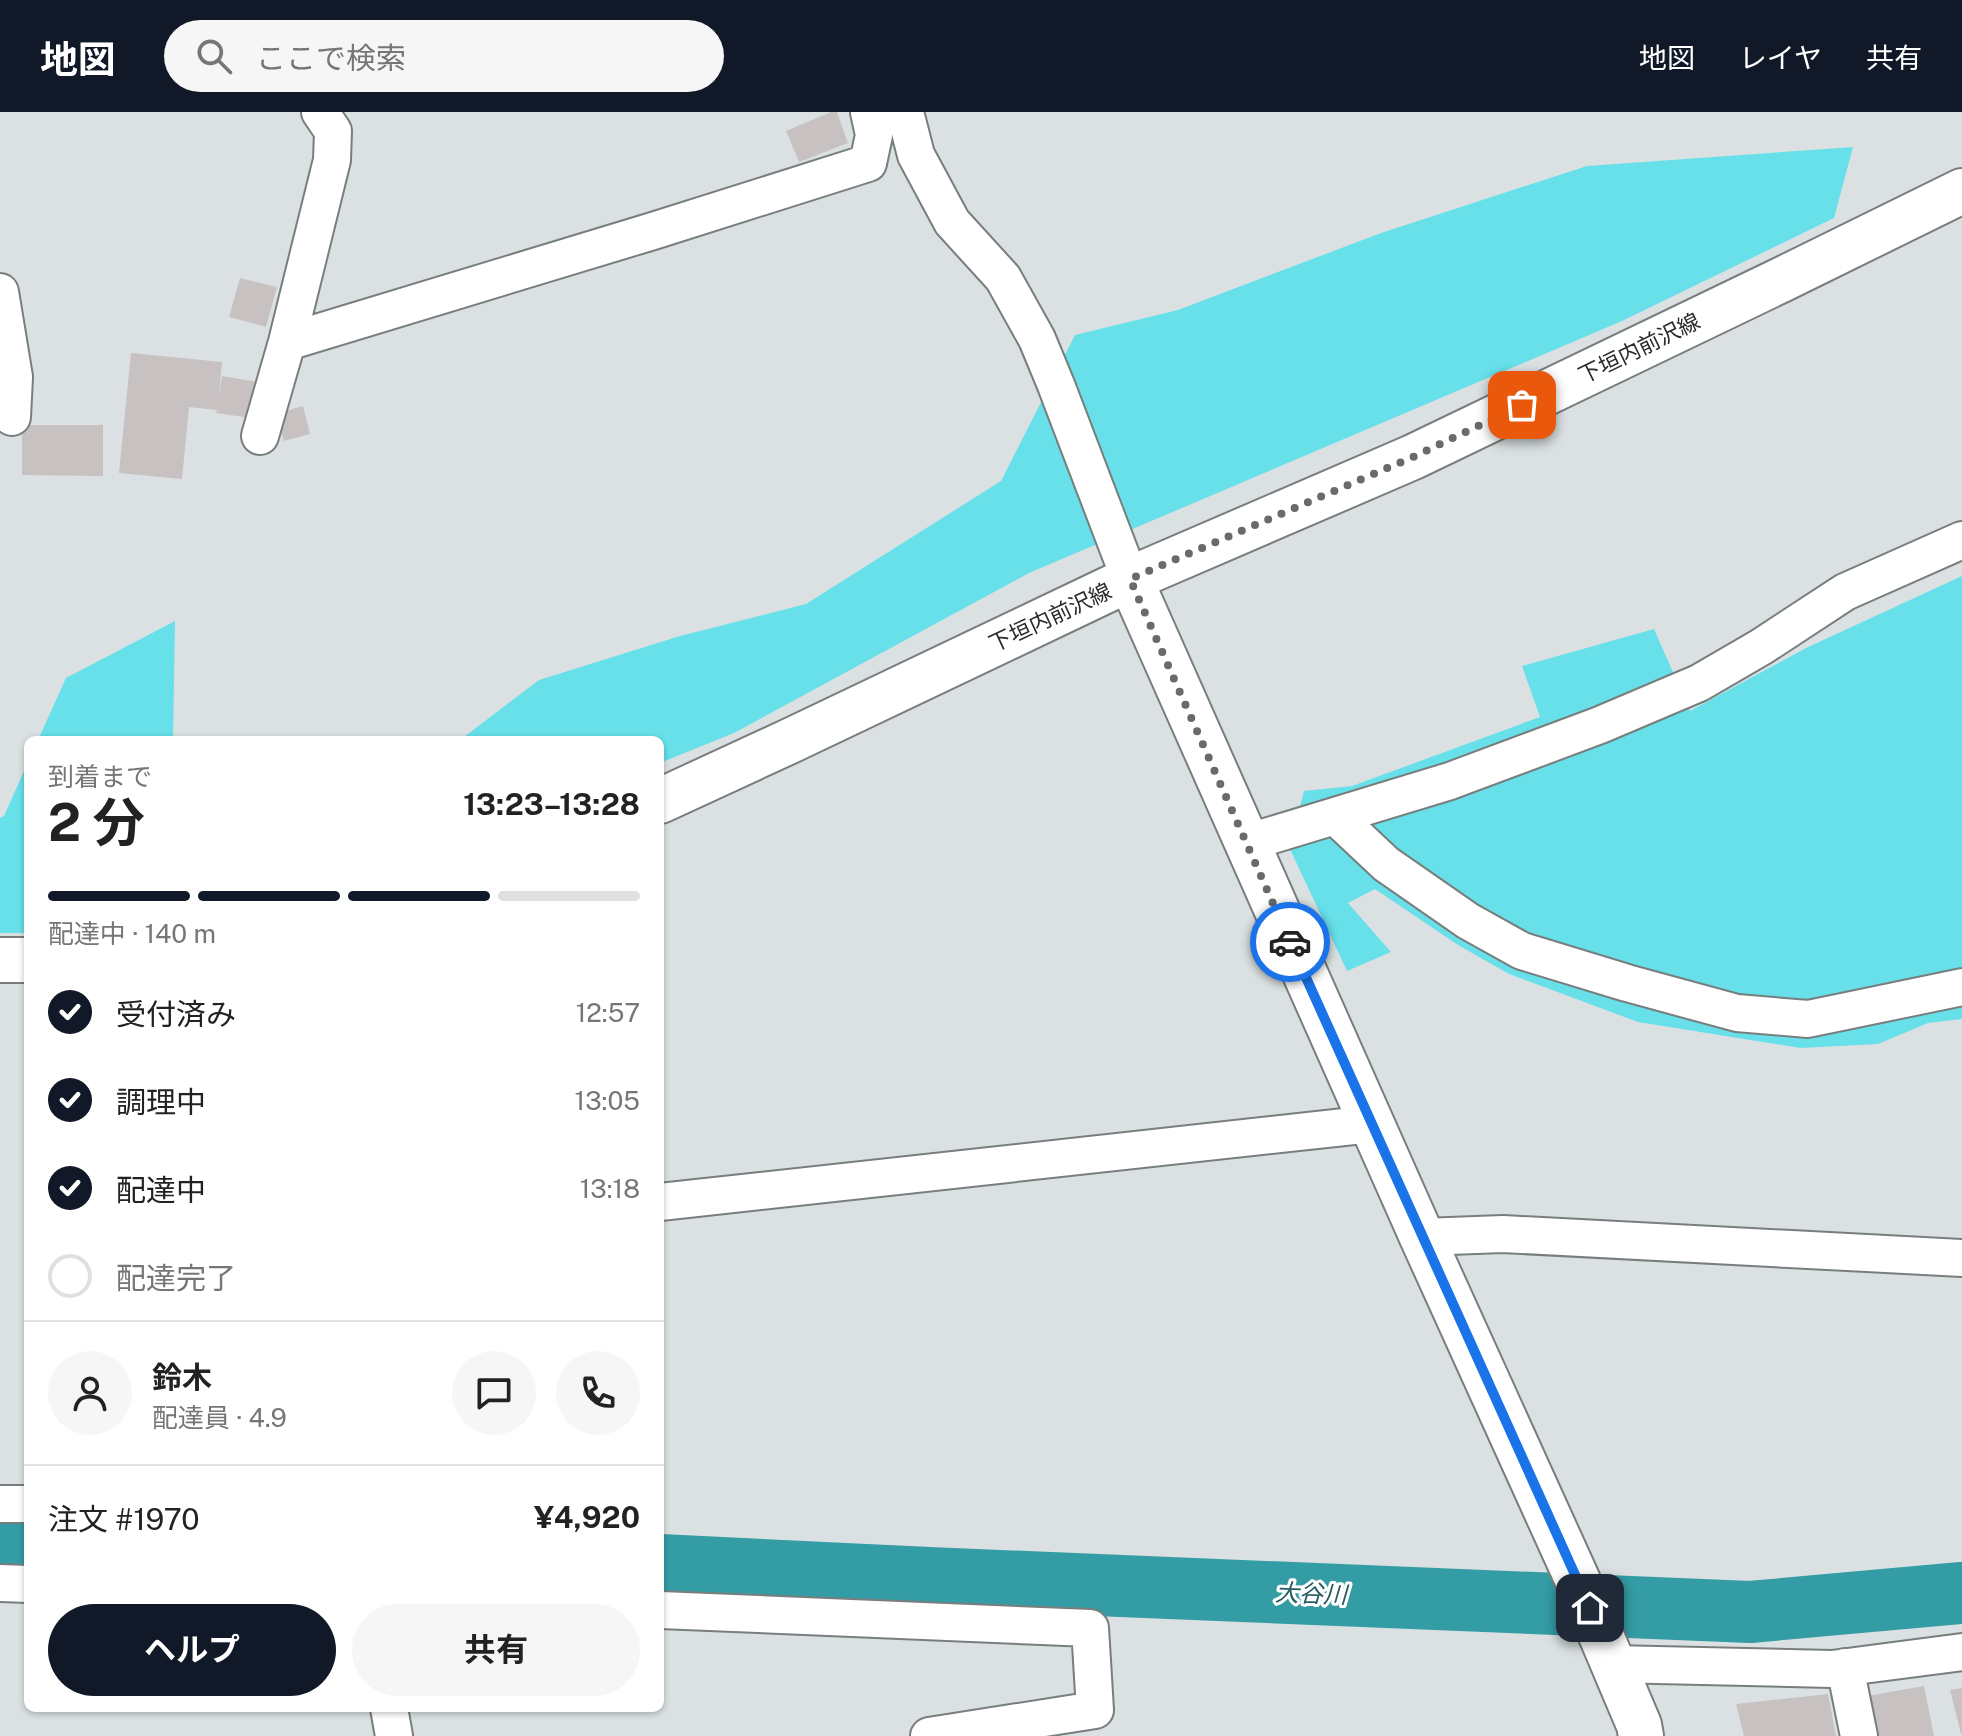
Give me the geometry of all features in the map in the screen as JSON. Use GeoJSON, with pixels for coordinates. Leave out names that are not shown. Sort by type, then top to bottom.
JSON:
{"type":"FeatureCollection","features":[{"type":"Feature","properties":{"kind":"main road","name":"下垣内前沢線"},"geometry":{"type":"LineString","coordinates":[[664,799],[1130,579],[1413,457],[1962,191]]}},
{"type":"Feature","properties":{"kind":"main road"},"geometry":{"type":"LineString","coordinates":[[1130,579],[1578,1581],[1641,1736]]}},
{"type":"Feature","properties":{"kind":"main road"},"geometry":{"type":"LineString","coordinates":[[0,960],[24,960]]}},
{"type":"Feature","properties":{"kind":"street"},"geometry":{"type":"LineString","coordinates":[[260,436],[332,160],[333,131],[320,112]]}},
{"type":"Feature","properties":{"kind":"street"},"geometry":{"type":"LineString","coordinates":[[287,342],[868,163],[874,135],[869,112]]}},
{"type":"Feature","properties":{"kind":"street"},"geometry":{"type":"LineString","coordinates":[[905,112],[916,155],[952,222],[1003,278],[1037,339],[1130,579]]}},
{"type":"Feature","properties":{"kind":"street"},"geometry":{"type":"LineString","coordinates":[[0,292],[14,377],[12,417]]}},
{"type":"Feature","properties":{"kind":"street"},"geometry":{"type":"LineString","coordinates":[[1246,843],[1450,781],[1600,725],[1699,683],[1845,592],[1962,540]]}},
{"type":"Feature","properties":{"kind":"street"},"geometry":{"type":"LineString","coordinates":[[1335,816],[1386,864],[1468,921],[1522,951],[1654,991],[1737,1013],[1808,1019],[1962,987]]}},
{"type":"Feature","properties":{"kind":"street"},"geometry":{"type":"LineString","coordinates":[[664,1202],[1372,1124]]}},
{"type":"Feature","properties":{"kind":"street"},"geometry":{"type":"LineString","coordinates":[[1422,1237],[1503,1234],[1962,1258]]}},
{"type":"Feature","properties":{"kind":"street"},"geometry":{"type":"LineString","coordinates":[[0,1504],[24,1504]]}},
{"type":"Feature","properties":{"kind":"street"},"geometry":{"type":"LineString","coordinates":[[0,1583],[24,1584]]}},
{"type":"Feature","properties":{"kind":"street"},"geometry":{"type":"LineString","coordinates":[[664,1610],[1090,1628],[1095,1710],[929,1736]]}},
{"type":"Feature","properties":{"kind":"street"},"geometry":{"type":"LineString","coordinates":[[1612,1664],[1832,1669],[1962,1652]]}},
{"type":"Feature","properties":{"kind":"street"},"geometry":{"type":"LineString","coordinates":[[1845,1667],[1859,1736]]}},
{"type":"Feature","properties":{"kind":"street"},"geometry":{"type":"LineString","coordinates":[[390,1712],[394,1736]]}},
{"type":"Feature","properties":{"kind":"shaded area"},"geometry":{"type":"Polygon","coordinates":[[[1853,147],[1834,218],[1622,321],[1029,573],[734,733],[664,761],[664,736],[465,736],[539,680],[680,636],[806,604],[1001,481],[1075,335],[1178,310],[1381,233],[1587,166],[1853,147]]]}},
{"type":"Feature","properties":{"kind":"shaded area"},"geometry":{"type":"Polygon","coordinates":[[[1962,576],[1962,1019],[1928,1023],[1878,1044],[1801,1048],[1638,1022],[1509,974],[1458,945],[1375,889],[1348,903],[1391,952],[1347,971],[1289,847],[1304,791],[1352,786],[1540,717],[1522,666],[1654,629],[1690,711],[1806,648],[1962,576]]]}},
{"type":"Feature","properties":{"kind":"shaded area"},"geometry":{"type":"Polygon","coordinates":[[[175,621],[173,736],[40,736],[66,678],[175,621]]]}},
{"type":"Feature","properties":{"kind":"shaded area"},"geometry":{"type":"Polygon","coordinates":[[[24,771],[24,933],[0,933],[0,818],[4,816],[24,771]]]}},
{"type":"Feature","properties":{"kind":"building"},"geometry":{"type":"Polygon","coordinates":[[[837,112],[848,143],[799,162],[786,131],[837,112]]]}},
{"type":"Feature","properties":{"kind":"building"},"geometry":{"type":"Polygon","coordinates":[[[240,278],[277,287],[266,327],[229,317],[240,278]]]}},
{"type":"Feature","properties":{"kind":"building"},"geometry":{"type":"Polygon","coordinates":[[[131,353],[222,362],[219,394],[222,376],[257,382],[251,418],[189,407],[182,479],[119,473],[131,353]]]}},
{"type":"Feature","properties":{"kind":"building"},"geometry":{"type":"Polygon","coordinates":[[[303,406],[310,434],[284,441],[276,414],[303,406]]]}},
{"type":"Feature","properties":{"kind":"building"},"geometry":{"type":"Polygon","coordinates":[[[22,425],[103,425],[103,476],[22,475],[22,425]]]}},
{"type":"Feature","properties":{"kind":"building"},"geometry":{"type":"Polygon","coordinates":[[[1924,1686],[1934,1736],[1876,1736],[1867,1696],[1924,1686]]]}},
{"type":"Feature","properties":{"kind":"building"},"geometry":{"type":"Polygon","coordinates":[[[1962,1688],[1962,1734],[1961,1734],[1950,1690],[1962,1688]]]}},
{"type":"Feature","properties":{"kind":"building"},"geometry":{"type":"Polygon","coordinates":[[[1828,1694],[1836,1736],[1744,1736],[1736,1704],[1828,1694]]]}},
{"type":"Feature","properties":{"kind":"waterway","name":"大谷川"},"geometry":{"type":"LineString","coordinates":[[0,1538],[24,1539]]}},
{"type":"Feature","properties":{"kind":"waterway","name":"大谷川"},"geometry":{"type":"LineString","coordinates":[[664,1565],[1750,1612],[1962,1593]]}},
{"type":"Feature","properties":{"kind":"way so far"},"geometry":{"type":"LineString","coordinates":[[1290,942],[1130,579],[1413,457],[1522,405]]}},
{"type":"Feature","properties":{"kind":"route"},"geometry":{"type":"LineString","coordinates":[[1290,942],[1590,1608]]}}]}
